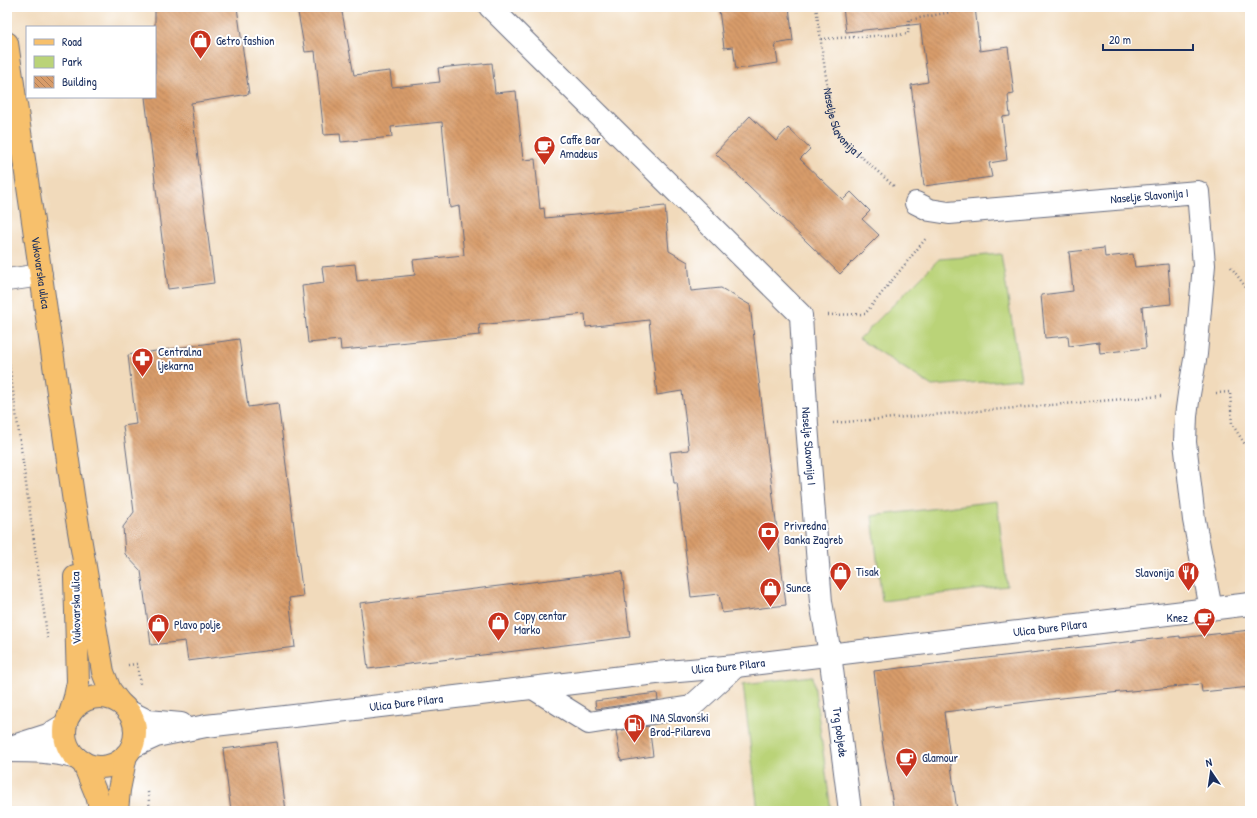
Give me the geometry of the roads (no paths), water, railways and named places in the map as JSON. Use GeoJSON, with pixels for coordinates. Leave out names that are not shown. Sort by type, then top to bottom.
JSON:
{"type":"FeatureCollection","features":[{"type":"Feature","properties":{"kind":"main road","name":"Vukovarska ulica"},"geometry":{"type":"LineString","coordinates":[[7,43],[74,502],[102,669],[110,690],[124,707]]}},
{"type":"Feature","properties":{"kind":"main road","name":"Vukovarska ulica"},"geometry":{"type":"LineString","coordinates":[[68,719],[78,682],[74,502]]}},
{"type":"Feature","properties":{"kind":"main road"},"geometry":{"type":"LineString","coordinates":[[101,811],[97,796],[80,760],[71,751],[65,734],[68,719],[77,705],[98,697],[110,698],[124,707],[133,719],[135,728],[135,737],[129,751],[119,790],[117,811]]}},
{"type":"Feature","properties":{"kind":"main road"},"geometry":{"type":"LineString","coordinates":[[80,760],[95,766],[106,766],[118,762],[129,751]]}},
{"type":"Feature","properties":{"kind":"street","name":"Naselje Slavonija I"},"geometry":{"type":"LineString","coordinates":[[490,7],[801,315],[807,425],[821,602],[830,654]]}},
{"type":"Feature","properties":{"kind":"street","name":"Naselje Slavonija I"},"geometry":{"type":"LineString","coordinates":[[916,203],[930,210],[949,214],[1198,192],[1204,265],[1196,354],[1188,394],[1185,442],[1194,520],[1211,609]]}},
{"type":"Feature","properties":{"kind":"street"},"geometry":{"type":"LineString","coordinates":[[7,280],[41,275]]}},
{"type":"Feature","properties":{"kind":"street","name":"Ulica Đure Pilara"},"geometry":{"type":"LineString","coordinates":[[129,751],[156,736],[206,726],[656,673],[736,666],[1250,604]]}},
{"type":"Feature","properties":{"kind":"street","name":"Trg pobjede"},"geometry":{"type":"LineString","coordinates":[[830,654],[850,811]]}},
{"type":"Feature","properties":{"kind":"street"},"geometry":{"type":"LineString","coordinates":[[533,688],[589,723],[691,707],[736,666]]}},
{"type":"Feature","properties":{"kind":"street","name":"Ulica Đure Pilara"},"geometry":{"type":"LineString","coordinates":[[124,707],[148,721],[206,726]]}},
{"type":"Feature","properties":{"kind":"street"},"geometry":{"type":"LineString","coordinates":[[7,748],[48,735],[68,719]]}},
{"type":"Feature","properties":{"kind":"street"},"geometry":{"type":"LineString","coordinates":[[7,751],[38,750],[58,753],[80,760]]}},
{"type":"Feature","properties":{"kind":"place","name":"Getro fashion"},"geometry":{"type":"Point","coordinates":[200,60]}},
{"type":"Feature","properties":{"kind":"place","name":"Caffe Bar Amadeus"},"geometry":{"type":"Point","coordinates":[544,166]}},
{"type":"Feature","properties":{"kind":"place","name":"Centralna ljekarna"},"geometry":{"type":"Point","coordinates":[143,378]}},
{"type":"Feature","properties":{"kind":"place","name":"Privredna Banka Zagreb"},"geometry":{"type":"Point","coordinates":[768,552]}},
{"type":"Feature","properties":{"kind":"place","name":"Tisak"},"geometry":{"type":"Point","coordinates":[840,592]}},
{"type":"Feature","properties":{"kind":"place","name":"Slavonija"},"geometry":{"type":"Point","coordinates":[1189,592]}},
{"type":"Feature","properties":{"kind":"place","name":"Sunce"},"geometry":{"type":"Point","coordinates":[770,608]}},
{"type":"Feature","properties":{"kind":"place","name":"Knez"},"geometry":{"type":"Point","coordinates":[1204,638]}},
{"type":"Feature","properties":{"kind":"place","name":"Copy centar Marko"},"geometry":{"type":"Point","coordinates":[498,642]}},
{"type":"Feature","properties":{"kind":"place","name":"Plavo polje"},"geometry":{"type":"Point","coordinates":[159,644]}},
{"type":"Feature","properties":{"kind":"place","name":"INA Slavonski Brod-Pilareva"},"geometry":{"type":"Point","coordinates":[635,744]}},
{"type":"Feature","properties":{"kind":"place","name":"Glamour"},"geometry":{"type":"Point","coordinates":[907,778]}}]}
